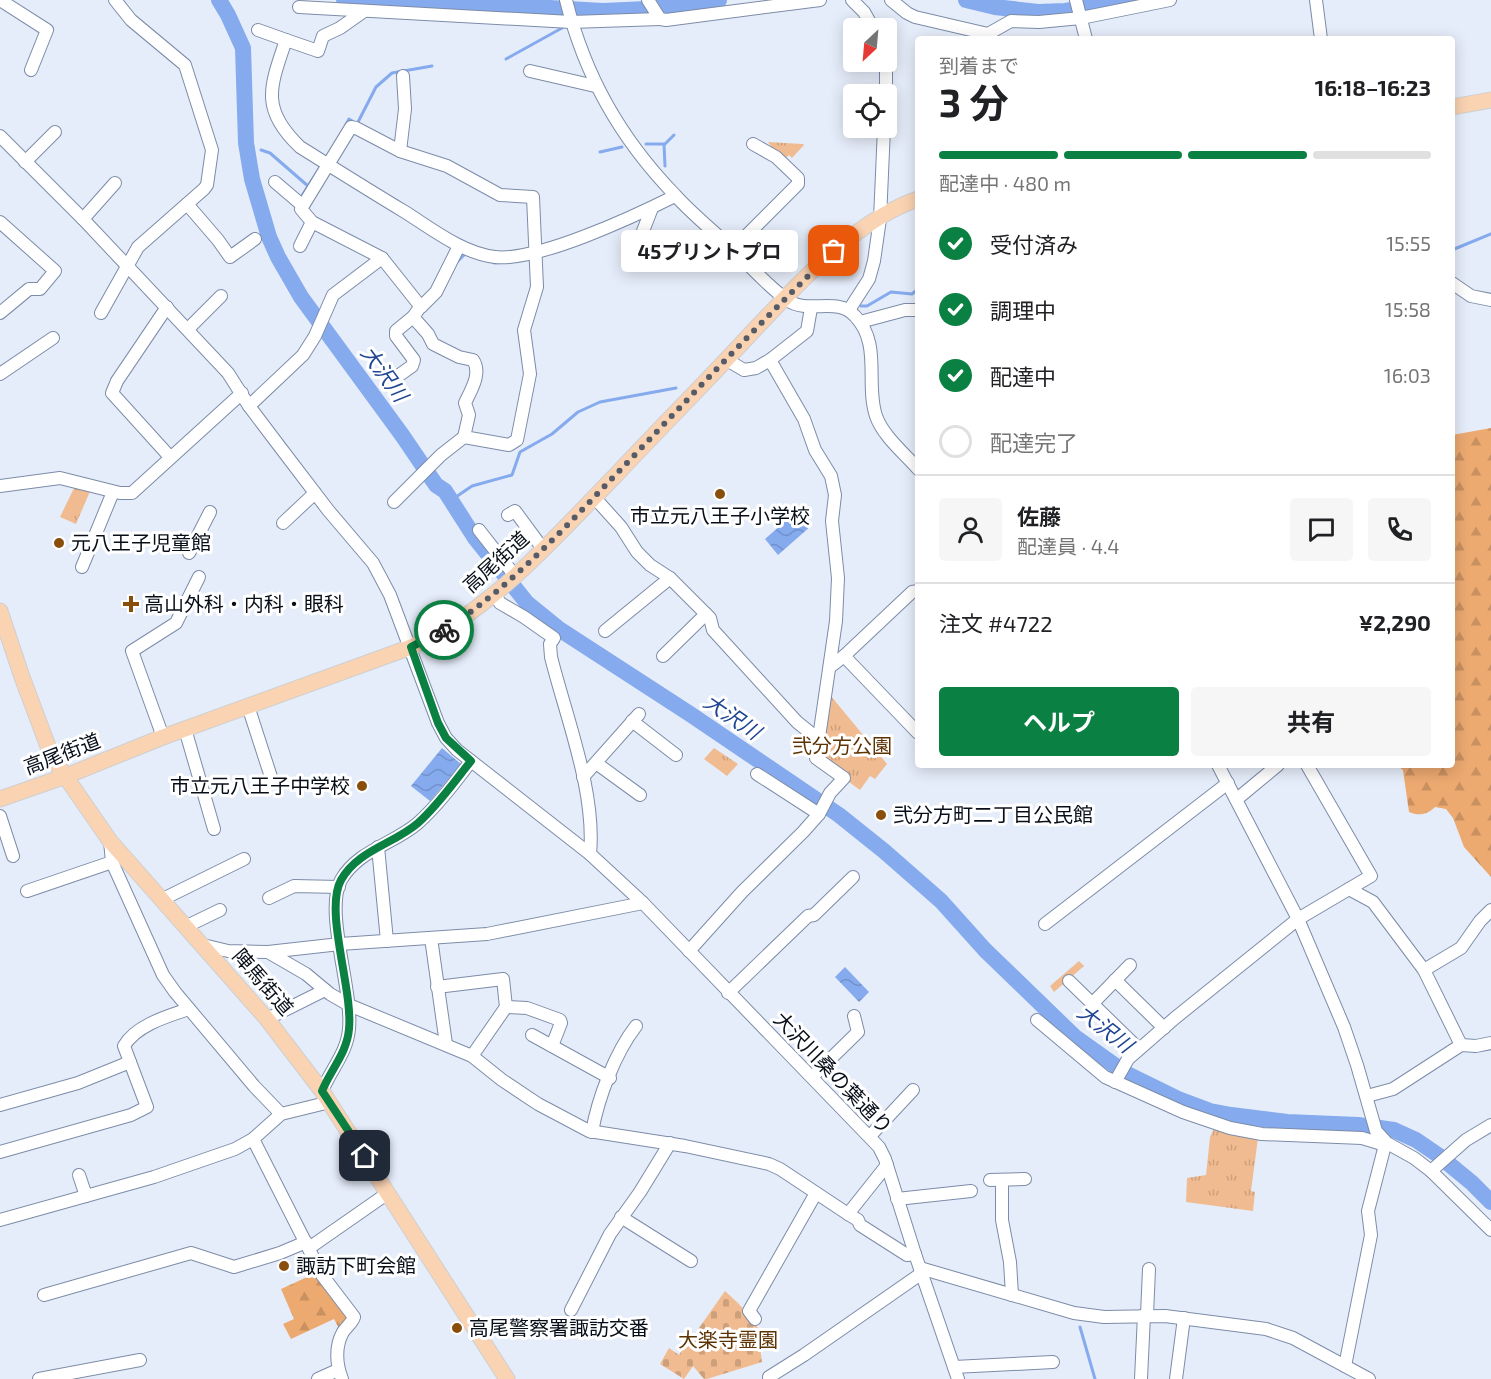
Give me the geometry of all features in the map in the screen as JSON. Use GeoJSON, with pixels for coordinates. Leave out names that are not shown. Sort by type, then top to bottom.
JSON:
{"type":"FeatureCollection","features":[{"type":"Feature","properties":{"kind":"main road"},"geometry":{"type":"LineString","coordinates":[[1455,106],[1491,100]]}},
{"type":"Feature","properties":{"kind":"main road","name":"高尾街道"},"geometry":{"type":"LineString","coordinates":[[0,799],[411,647],[441,632],[506,584],[543,549],[785,298],[834,251],[880,219],[915,201]]}},
{"type":"Feature","properties":{"kind":"main road","name":"陣馬街道"},"geometry":{"type":"LineString","coordinates":[[0,610],[47,746],[66,776],[110,841],[267,1019],[326,1097],[507,1379]]}},
{"type":"Feature","properties":{"kind":"street"},"geometry":{"type":"LineString","coordinates":[[0,0],[47,30],[31,70]]}},
{"type":"Feature","properties":{"kind":"street"},"geometry":{"type":"LineString","coordinates":[[101,313],[126,265],[138,248],[207,185],[212,150],[185,65],[131,20],[115,0]]}},
{"type":"Feature","properties":{"kind":"street"},"geometry":{"type":"LineString","coordinates":[[566,0],[571,20],[596,86],[627,140],[675,196],[733,249],[767,285],[785,298],[803,307],[826,306],[849,310],[860,322],[872,350],[876,415],[886,434],[915,466]]}},
{"type":"Feature","properties":{"kind":"street"},"geometry":{"type":"LineString","coordinates":[[648,0],[659,17]]}},
{"type":"Feature","properties":{"kind":"street"},"geometry":{"type":"LineString","coordinates":[[299,7],[545,20],[659,17],[666,20],[820,0]]}},
{"type":"Feature","properties":{"kind":"street"},"geometry":{"type":"LineString","coordinates":[[852,0],[867,18]]}},
{"type":"Feature","properties":{"kind":"street"},"geometry":{"type":"LineString","coordinates":[[891,0],[907,14],[915,17],[988,34],[1011,21],[1039,22],[1081,17],[1170,0]]}},
{"type":"Feature","properties":{"kind":"street"},"geometry":{"type":"LineString","coordinates":[[1076,0],[1085,36]]}},
{"type":"Feature","properties":{"kind":"street"},"geometry":{"type":"LineString","coordinates":[[1316,0],[1321,36]]}},
{"type":"Feature","properties":{"kind":"street"},"geometry":{"type":"LineString","coordinates":[[258,30],[318,51],[323,36],[340,28],[364,11]]}},
{"type":"Feature","properties":{"kind":"street"},"geometry":{"type":"LineString","coordinates":[[528,30],[545,20]]}},
{"type":"Feature","properties":{"kind":"street"},"geometry":{"type":"LineString","coordinates":[[286,40],[272,81],[272,98],[275,113],[290,137],[300,147],[327,165],[459,246],[494,257],[513,257],[536,253],[652,208],[675,196]]}},
{"type":"Feature","properties":{"kind":"street"},"geometry":{"type":"LineString","coordinates":[[530,71],[596,86]]}},
{"type":"Feature","properties":{"kind":"street"},"geometry":{"type":"LineString","coordinates":[[400,152],[405,109],[403,76]]}},
{"type":"Feature","properties":{"kind":"street"},"geometry":{"type":"LineString","coordinates":[[394,502],[441,455],[464,437],[470,415],[465,403],[475,378],[477,365],[473,360],[459,357],[433,344],[417,312],[382,258],[312,222],[301,209],[351,127],[400,152],[447,166],[500,195],[533,197],[537,287],[524,330],[530,375],[518,440],[509,445],[464,437]]}},
{"type":"Feature","properties":{"kind":"street"},"geometry":{"type":"LineString","coordinates":[[26,162],[55,132]]}},
{"type":"Feature","properties":{"kind":"street"},"geometry":{"type":"LineString","coordinates":[[849,310],[869,279],[880,219],[884,138]]}},
{"type":"Feature","properties":{"kind":"street","name":"大沢川桑の葉通り"},"geometry":{"type":"LineString","coordinates":[[2,142],[26,162],[83,219],[228,373],[249,406],[315,493],[373,563],[390,595],[438,723],[446,738],[471,761],[590,854],[643,903],[728,993],[813,1076],[879,1147],[956,1373]]}},
{"type":"Feature","properties":{"kind":"street"},"geometry":{"type":"LineString","coordinates":[[733,249],[798,184],[798,178],[776,157],[753,144]]}},
{"type":"Feature","properties":{"kind":"street"},"geometry":{"type":"LineString","coordinates":[[275,182],[302,205]]}},
{"type":"Feature","properties":{"kind":"street"},"geometry":{"type":"LineString","coordinates":[[83,219],[115,183]]}},
{"type":"Feature","properties":{"kind":"street"},"geometry":{"type":"LineString","coordinates":[[187,204],[230,257],[255,239]]}},
{"type":"Feature","properties":{"kind":"street"},"geometry":{"type":"LineString","coordinates":[[643,259],[643,231],[652,208]]}},
{"type":"Feature","properties":{"kind":"street"},"geometry":{"type":"LineString","coordinates":[[0,222],[55,271],[40,289],[29,289],[0,313]]}},
{"type":"Feature","properties":{"kind":"street"},"geometry":{"type":"LineString","coordinates":[[300,246],[312,222]]}},
{"type":"Feature","properties":{"kind":"street"},"geometry":{"type":"LineString","coordinates":[[398,376],[411,366],[414,360],[396,336],[396,331],[436,292],[459,246]]}},
{"type":"Feature","properties":{"kind":"street"},"geometry":{"type":"LineString","coordinates":[[249,406],[303,355],[324,318],[333,295],[382,258]]}},
{"type":"Feature","properties":{"kind":"street"},"geometry":{"type":"LineString","coordinates":[[1455,285],[1471,296],[1491,300]]}},
{"type":"Feature","properties":{"kind":"street"},"geometry":{"type":"LineString","coordinates":[[188,328],[221,296]]}},
{"type":"Feature","properties":{"kind":"street"},"geometry":{"type":"LineString","coordinates":[[167,307],[117,381],[112,393],[170,457]]}},
{"type":"Feature","properties":{"kind":"street"},"geometry":{"type":"LineString","coordinates":[[727,360],[744,370],[756,368],[770,360],[807,331],[812,308]]}},
{"type":"Feature","properties":{"kind":"street"},"geometry":{"type":"LineString","coordinates":[[860,322],[905,310],[915,310]]}},
{"type":"Feature","properties":{"kind":"street"},"geometry":{"type":"LineString","coordinates":[[0,374],[53,338]]}},
{"type":"Feature","properties":{"kind":"street"},"geometry":{"type":"LineString","coordinates":[[688,951],[820,813],[827,798],[844,778],[816,758],[836,621],[838,578],[832,521],[835,495],[831,476],[815,450],[804,419],[770,360]]}},
{"type":"Feature","properties":{"kind":"street"},"geometry":{"type":"LineString","coordinates":[[0,486],[60,478],[113,492],[132,493],[242,393]]}},
{"type":"Feature","properties":{"kind":"street"},"geometry":{"type":"LineString","coordinates":[[82,567],[113,492]]}},
{"type":"Feature","properties":{"kind":"street"},"geometry":{"type":"LineString","coordinates":[[283,523],[315,493]]}},
{"type":"Feature","properties":{"kind":"street"},"geometry":{"type":"LineString","coordinates":[[594,497],[621,527],[637,552],[650,566],[670,578],[710,618],[713,630],[797,722],[818,739]]}},
{"type":"Feature","properties":{"kind":"street"},"geometry":{"type":"LineString","coordinates":[[508,515],[515,511],[543,549]]}},
{"type":"Feature","properties":{"kind":"street"},"geometry":{"type":"LineString","coordinates":[[189,553],[210,512]]}},
{"type":"Feature","properties":{"kind":"street"},"geometry":{"type":"LineString","coordinates":[[479,530],[506,584],[500,603],[524,616],[554,638],[550,644],[551,657],[583,777],[592,835],[590,854]]}},
{"type":"Feature","properties":{"kind":"street"},"geometry":{"type":"LineString","coordinates":[[163,737],[132,651],[176,623],[199,577]]}},
{"type":"Feature","properties":{"kind":"street"},"geometry":{"type":"LineString","coordinates":[[605,631],[670,578]]}},
{"type":"Feature","properties":{"kind":"street"},"geometry":{"type":"LineString","coordinates":[[830,667],[915,592]]}},
{"type":"Feature","properties":{"kind":"street"},"geometry":{"type":"LineString","coordinates":[[663,656],[706,614]]}},
{"type":"Feature","properties":{"kind":"street"},"geometry":{"type":"LineString","coordinates":[[844,656],[915,730]]}},
{"type":"Feature","properties":{"kind":"street"},"geometry":{"type":"LineString","coordinates":[[248,706],[271,777]]}},
{"type":"Feature","properties":{"kind":"street"},"geometry":{"type":"LineString","coordinates":[[583,777],[635,718],[676,755]]}},
{"type":"Feature","properties":{"kind":"street"},"geometry":{"type":"LineString","coordinates":[[185,729],[214,829]]}},
{"type":"Feature","properties":{"kind":"street"},"geometry":{"type":"LineString","coordinates":[[0,1220],[154,1177],[235,1149],[253,1139],[281,1114],[326,1097],[329,1074],[344,1053],[349,1029],[349,1005],[336,904],[339,887],[348,871],[363,856],[416,825],[471,761]]}},
{"type":"Feature","properties":{"kind":"street"},"geometry":{"type":"LineString","coordinates":[[596,763],[640,795]]}},
{"type":"Feature","properties":{"kind":"street"},"geometry":{"type":"LineString","coordinates":[[1220,768],[1298,919],[1344,1027],[1372,1119],[1384,1141],[1368,1211],[1371,1235],[1345,1366]]}},
{"type":"Feature","properties":{"kind":"street"},"geometry":{"type":"LineString","coordinates":[[1237,799],[1274,768]]}},
{"type":"Feature","properties":{"kind":"street"},"geometry":{"type":"LineString","coordinates":[[1116,1080],[1127,1062],[1139,1049],[1298,919],[1371,876],[1309,768]]}},
{"type":"Feature","properties":{"kind":"street"},"geometry":{"type":"LineString","coordinates":[[757,774],[820,813]]}},
{"type":"Feature","properties":{"kind":"street"},"geometry":{"type":"LineString","coordinates":[[1045,924],[1228,783]]}},
{"type":"Feature","properties":{"kind":"street"},"geometry":{"type":"LineString","coordinates":[[0,816],[13,856]]}},
{"type":"Feature","properties":{"kind":"street"},"geometry":{"type":"LineString","coordinates":[[110,841],[112,862],[161,970],[189,1009],[254,1086],[281,1114]]}},
{"type":"Feature","properties":{"kind":"street"},"geometry":{"type":"LineString","coordinates":[[378,847],[387,940]]}},
{"type":"Feature","properties":{"kind":"street"},"geometry":{"type":"LineString","coordinates":[[163,899],[244,859]]}},
{"type":"Feature","properties":{"kind":"street"},"geometry":{"type":"LineString","coordinates":[[27,891],[112,862]]}},
{"type":"Feature","properties":{"kind":"street"},"geometry":{"type":"LineString","coordinates":[[728,993],[808,916],[814,915],[853,877]]}},
{"type":"Feature","properties":{"kind":"street"},"geometry":{"type":"LineString","coordinates":[[269,898],[294,886],[339,887]]}},
{"type":"Feature","properties":{"kind":"street"},"geometry":{"type":"LineString","coordinates":[[1349,889],[1373,902],[1424,970],[1461,1045]]}},
{"type":"Feature","properties":{"kind":"street"},"geometry":{"type":"LineString","coordinates":[[203,945],[242,952],[268,952],[387,940],[486,934],[643,903]]}},
{"type":"Feature","properties":{"kind":"street"},"geometry":{"type":"LineString","coordinates":[[187,926],[220,910]]}},
{"type":"Feature","properties":{"kind":"street"},"geometry":{"type":"LineString","coordinates":[[1424,970],[1461,948],[1480,921],[1491,910]]}},
{"type":"Feature","properties":{"kind":"street"},"geometry":{"type":"LineString","coordinates":[[431,938],[446,1044]]}},
{"type":"Feature","properties":{"kind":"street"},"geometry":{"type":"LineString","coordinates":[[268,952],[306,974],[325,990],[349,1005],[472,1056],[537,1104],[592,1132],[670,1143],[769,1164],[858,1220],[860,1225],[907,1255],[915,1254]]}},
{"type":"Feature","properties":{"kind":"street"},"geometry":{"type":"LineString","coordinates":[[1092,1004],[1130,964]]}},
{"type":"Feature","properties":{"kind":"street"},"geometry":{"type":"LineString","coordinates":[[438,987],[503,979],[506,1007],[472,1056]]}},
{"type":"Feature","properties":{"kind":"street"},"geometry":{"type":"LineString","coordinates":[[1115,980],[1164,1028]]}},
{"type":"Feature","properties":{"kind":"street"},"geometry":{"type":"LineString","coordinates":[[1069,981],[1139,1049]]}},
{"type":"Feature","properties":{"kind":"street"},"geometry":{"type":"LineString","coordinates":[[267,1019],[325,990]]}},
{"type":"Feature","properties":{"kind":"street"},"geometry":{"type":"LineString","coordinates":[[506,1007],[527,1008],[560,1020],[561,1023],[552,1046]]}},
{"type":"Feature","properties":{"kind":"street"},"geometry":{"type":"LineString","coordinates":[[0,1152],[130,1115],[147,1107],[124,1046],[129,1038],[159,1020],[189,1009]]}},
{"type":"Feature","properties":{"kind":"street"},"geometry":{"type":"LineString","coordinates":[[813,1076],[858,1032],[854,1016]]}},
{"type":"Feature","properties":{"kind":"street"},"geometry":{"type":"LineString","coordinates":[[1037,1020],[1105,1077],[1116,1080],[1162,1103],[1230,1128],[1262,1134],[1384,1141],[1434,1169],[1491,1230]]}},
{"type":"Feature","properties":{"kind":"street"},"geometry":{"type":"LineString","coordinates":[[592,1132],[624,1041],[636,1026]]}},
{"type":"Feature","properties":{"kind":"street"},"geometry":{"type":"LineString","coordinates":[[532,1035],[610,1078]]}},
{"type":"Feature","properties":{"kind":"street"},"geometry":{"type":"LineString","coordinates":[[1366,1096],[1393,1089],[1461,1045],[1476,1046],[1491,1043]]}},
{"type":"Feature","properties":{"kind":"street"},"geometry":{"type":"LineString","coordinates":[[0,1105],[78,1083],[130,1062]]}},
{"type":"Feature","properties":{"kind":"street"},"geometry":{"type":"LineString","coordinates":[[870,1136],[913,1090]]}},
{"type":"Feature","properties":{"kind":"street"},"geometry":{"type":"LineString","coordinates":[[1434,1169],[1466,1140],[1491,1125]]}},
{"type":"Feature","properties":{"kind":"street"},"geometry":{"type":"LineString","coordinates":[[253,1139],[322,1275],[354,1317],[354,1321],[342,1334],[338,1347],[340,1375],[318,1379]]}},
{"type":"Feature","properties":{"kind":"street"},"geometry":{"type":"LineString","coordinates":[[571,1310],[610,1234],[640,1192],[670,1143]]}},
{"type":"Feature","properties":{"kind":"street"},"geometry":{"type":"LineString","coordinates":[[848,1214],[887,1165]]}},
{"type":"Feature","properties":{"kind":"street"},"geometry":{"type":"LineString","coordinates":[[79,1175],[86,1196]]}},
{"type":"Feature","properties":{"kind":"street"},"geometry":{"type":"LineString","coordinates":[[1012,1295],[1010,1262],[996,1180],[1025,1179]]}},
{"type":"Feature","properties":{"kind":"street"},"geometry":{"type":"LineString","coordinates":[[897,1199],[971,1191]]}},
{"type":"Feature","properties":{"kind":"street"},"geometry":{"type":"LineString","coordinates":[[44,1296],[191,1253],[234,1267],[308,1245],[388,1192]]}},
{"type":"Feature","properties":{"kind":"street"},"geometry":{"type":"LineString","coordinates":[[755,1319],[749,1311],[816,1193]]}},
{"type":"Feature","properties":{"kind":"street"},"geometry":{"type":"LineString","coordinates":[[621,1217],[691,1261]]}},
{"type":"Feature","properties":{"kind":"street"},"geometry":{"type":"LineString","coordinates":[[1144,1372],[1149,1269]]}},
{"type":"Feature","properties":{"kind":"street"},"geometry":{"type":"LineString","coordinates":[[769,1377],[804,1355],[921,1270],[1074,1313],[1094,1316],[1146,1315],[1184,1318],[1266,1329],[1293,1338],[1369,1379]]}},
{"type":"Feature","properties":{"kind":"street"},"geometry":{"type":"LineString","coordinates":[[1176,1379],[1184,1318]]}},
{"type":"Feature","properties":{"kind":"street"},"geometry":{"type":"LineString","coordinates":[[39,1379],[140,1360]]}},
{"type":"Feature","properties":{"kind":"street"},"geometry":{"type":"LineString","coordinates":[[956,1373],[1053,1362]]}},
{"type":"Feature","properties":{"kind":"green space"},"geometry":{"type":"Polygon","coordinates":[[[768,142],[804,145],[792,158],[789,155],[782,162],[768,142]]]}},
{"type":"Feature","properties":{"kind":"green space"},"geometry":{"type":"Polygon","coordinates":[[[1491,428],[1491,877],[1464,847],[1453,818],[1446,809],[1435,807],[1429,812],[1420,814],[1409,812],[1403,770],[1400,768],[1455,768],[1455,434],[1491,428]]]}},
{"type":"Feature","properties":{"kind":"green space"},"geometry":{"type":"Polygon","coordinates":[[[75,486],[91,489],[76,524],[60,517],[75,486]]]}},
{"type":"Feature","properties":{"kind":"green space","name":"弐分方公園"},"geometry":{"type":"Polygon","coordinates":[[[826,690],[887,764],[875,779],[870,776],[860,790],[816,758],[826,690]]]}},
{"type":"Feature","properties":{"kind":"green space"},"geometry":{"type":"Polygon","coordinates":[[[714,748],[738,764],[727,776],[704,759],[714,748]]]}},
{"type":"Feature","properties":{"kind":"green space"},"geometry":{"type":"Polygon","coordinates":[[[1079,961],[1084,966],[1054,992],[1050,986],[1079,961]]]}},
{"type":"Feature","properties":{"kind":"green space"},"geometry":{"type":"Polygon","coordinates":[[[1215,1127],[1258,1138],[1251,1191],[1255,1192],[1253,1211],[1186,1202],[1187,1178],[1206,1175],[1210,1137],[1215,1127]]]}},
{"type":"Feature","properties":{"kind":"green space"},"geometry":{"type":"Polygon","coordinates":[[[318,1272],[351,1317],[341,1332],[334,1319],[291,1339],[283,1324],[294,1319],[281,1289],[318,1272]]]}},
{"type":"Feature","properties":{"kind":"green space","name":"大楽寺霊園"},"geometry":{"type":"Polygon","coordinates":[[[725,1291],[757,1325],[762,1362],[707,1379],[704,1379],[693,1366],[684,1379],[660,1364],[669,1348],[679,1355],[691,1335],[694,1335],[725,1291]]]}},
{"type":"Feature","properties":{"kind":"water"},"geometry":{"type":"Polygon","coordinates":[[[797,511],[811,526],[778,555],[765,539],[797,511]]]}},
{"type":"Feature","properties":{"kind":"water"},"geometry":{"type":"Polygon","coordinates":[[[442,748],[461,764],[430,801],[411,786],[442,748]]]}},
{"type":"Feature","properties":{"kind":"water"},"geometry":{"type":"Polygon","coordinates":[[[845,967],[869,992],[859,1002],[835,977],[845,967]]]}},
{"type":"Feature","properties":{"kind":"waterway","name":"大沢川"},"geometry":{"type":"LineString","coordinates":[[219,0],[243,48],[246,143],[252,179],[269,237],[278,257],[301,297],[436,485],[445,491],[475,538],[527,603],[559,629],[839,815],[941,901],[985,950],[1075,1037],[1127,1074],[1178,1099],[1210,1111],[1287,1122],[1358,1125],[1394,1130],[1416,1140],[1438,1155],[1491,1202]]}},
{"type":"Feature","properties":{"kind":"waterway"},"geometry":{"type":"LineString","coordinates":[[344,0],[443,2],[603,11],[648,9],[719,0]]}},
{"type":"Feature","properties":{"kind":"waterway"},"geometry":{"type":"LineString","coordinates":[[966,0],[995,7],[1038,12],[1065,11],[1137,0]]}},
{"type":"Feature","properties":{"kind":"waterway"},"geometry":{"type":"LineString","coordinates":[[506,59],[562,28]]}},
{"type":"Feature","properties":{"kind":"waterway"},"geometry":{"type":"LineString","coordinates":[[346,125],[349,119],[357,124],[376,87],[392,73],[432,66]]}},
{"type":"Feature","properties":{"kind":"waterway"},"geometry":{"type":"LineString","coordinates":[[665,144],[674,135]]}},
{"type":"Feature","properties":{"kind":"waterway"},"geometry":{"type":"LineString","coordinates":[[646,144],[664,144],[665,166]]}},
{"type":"Feature","properties":{"kind":"waterway","name":"大沢川"},"geometry":{"type":"LineString","coordinates":[[247,147],[253,148]]}},
{"type":"Feature","properties":{"kind":"waterway"},"geometry":{"type":"LineString","coordinates":[[600,152],[622,147]]}},
{"type":"Feature","properties":{"kind":"waterway"},"geometry":{"type":"LineString","coordinates":[[261,150],[270,153],[308,186],[319,169]]}},
{"type":"Feature","properties":{"kind":"waterway"},"geometry":{"type":"LineString","coordinates":[[300,199],[308,186]]}},
{"type":"Feature","properties":{"kind":"waterway"},"geometry":{"type":"LineString","coordinates":[[1455,249],[1491,234]]}},
{"type":"Feature","properties":{"kind":"waterway"},"geometry":{"type":"LineString","coordinates":[[457,262],[465,254],[468,255]]}},
{"type":"Feature","properties":{"kind":"waterway"},"geometry":{"type":"LineString","coordinates":[[494,263],[511,262]]}},
{"type":"Feature","properties":{"kind":"waterway"},"geometry":{"type":"LineString","coordinates":[[861,306],[867,306],[891,292],[912,294],[915,292]]}},
{"type":"Feature","properties":{"kind":"waterway"},"geometry":{"type":"LineString","coordinates":[[450,501],[472,486],[512,475],[520,452],[552,434],[578,412],[600,402],[676,388]]}},
{"type":"Feature","properties":{"kind":"waterway","name":"大沢川"},"geometry":{"type":"LineString","coordinates":[[817,804],[819,800]]}},
{"type":"Feature","properties":{"kind":"waterway"},"geometry":{"type":"LineString","coordinates":[[1080,1327],[1095,1379]]}},
{"type":"Feature","properties":{"kind":"way so far"},"geometry":{"type":"LineString","coordinates":[[444,630],[495,595],[543,549],[785,298],[834,251]]}},
{"type":"Feature","properties":{"kind":"place","name":"45プリントプロ"},"geometry":{"type":"Point","coordinates":[834,251]}},
{"type":"Feature","properties":{"kind":"place","name":"市立元八王子小学校"},"geometry":{"type":"Point","coordinates":[720,494]}},
{"type":"Feature","properties":{"kind":"place","name":"元八王子児童館"},"geometry":{"type":"Point","coordinates":[59,543]}},
{"type":"Feature","properties":{"kind":"place","name":"高山外科・内科・眼科"},"geometry":{"type":"Point","coordinates":[131,604]}},
{"type":"Feature","properties":{"kind":"place","name":"市立元八王子中学校"},"geometry":{"type":"Point","coordinates":[362,786]}},
{"type":"Feature","properties":{"kind":"place","name":"弐分方町二丁目公民館"},"geometry":{"type":"Point","coordinates":[881,815]}},
{"type":"Feature","properties":{"kind":"place","name":"諏訪下町会館"},"geometry":{"type":"Point","coordinates":[284,1266]}},
{"type":"Feature","properties":{"kind":"place","name":"高尾警察署諏訪交番"},"geometry":{"type":"Point","coordinates":[457,1328]}},
{"type":"Feature","properties":{"kind":"route"},"geometry":{"type":"LineString","coordinates":[[365,1156],[322,1091],[329,1074],[344,1053],[349,1029],[349,1005],[336,918],[337,893],[348,871],[363,856],[416,825],[471,761],[446,738],[438,723],[411,647],[444,630]]}}]}
